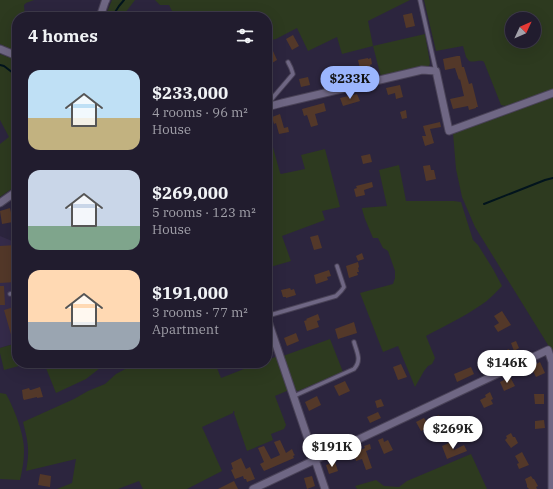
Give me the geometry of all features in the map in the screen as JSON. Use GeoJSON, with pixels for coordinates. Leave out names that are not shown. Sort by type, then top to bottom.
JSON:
{"type":"FeatureCollection","features":[{"type":"Feature","properties":{"kind":"street"},"geometry":{"type":"LineString","coordinates":[[101,12],[106,0]]}},
{"type":"Feature","properties":{"kind":"street"},"geometry":{"type":"LineString","coordinates":[[0,49],[12,54]]}},
{"type":"Feature","properties":{"kind":"street"},"geometry":{"type":"LineString","coordinates":[[272,106],[422,70],[436,71],[449,131],[553,93]]}},
{"type":"Feature","properties":{"kind":"street"},"geometry":{"type":"LineString","coordinates":[[0,203],[12,196]]}},
{"type":"Feature","properties":{"kind":"street"},"geometry":{"type":"LineString","coordinates":[[272,332],[324,489]]}},
{"type":"Feature","properties":{"kind":"street"},"geometry":{"type":"LineString","coordinates":[[253,489],[548,350],[552,362],[552,489]]}},
{"type":"Feature","properties":{"kind":"lane"},"geometry":{"type":"LineString","coordinates":[[420,0],[436,71]]}},
{"type":"Feature","properties":{"kind":"lane"},"geometry":{"type":"LineString","coordinates":[[272,99],[293,74],[288,62]]}},
{"type":"Feature","properties":{"kind":"lane"},"geometry":{"type":"LineString","coordinates":[[272,315],[336,296],[344,287],[337,266]]}},
{"type":"Feature","properties":{"kind":"lane"},"geometry":{"type":"LineString","coordinates":[[294,396],[354,369],[358,365],[359,357],[354,342]]}},
{"type":"Feature","properties":{"kind":"shaded area"},"geometry":{"type":"Polygon","coordinates":[[[0,236],[12,241],[12,344],[0,348],[0,236]]]}},
{"type":"Feature","properties":{"kind":"green space"},"geometry":{"type":"Polygon","coordinates":[[[0,0],[34,0],[24,5],[25,12],[12,12],[12,50],[0,44],[0,0]]]}},
{"type":"Feature","properties":{"kind":"green space"},"geometry":{"type":"Polygon","coordinates":[[[112,0],[135,0],[126,12],[107,12],[112,0]]]}},
{"type":"Feature","properties":{"kind":"green space"},"geometry":{"type":"Polygon","coordinates":[[[155,0],[410,0],[368,21],[373,46],[342,54],[337,37],[308,51],[297,28],[272,40],[272,12],[172,12],[169,5],[160,5],[155,0]]]}},
{"type":"Feature","properties":{"kind":"green space"},"geometry":{"type":"Polygon","coordinates":[[[424,0],[553,0],[553,90],[506,106],[501,105],[484,62],[469,61],[466,57],[463,46],[436,51],[424,0]]]}},
{"type":"Feature","properties":{"kind":"green space"},"geometry":{"type":"Polygon","coordinates":[[[425,34],[430,63],[429,66],[381,77],[373,46],[425,34]]]}},
{"type":"Feature","properties":{"kind":"green space"},"geometry":{"type":"Polygon","coordinates":[[[0,54],[12,58],[12,189],[0,197],[0,144],[9,137],[0,120],[0,54]]]}},
{"type":"Feature","properties":{"kind":"green space"},"geometry":{"type":"Polygon","coordinates":[[[553,96],[553,353],[475,227],[462,197],[456,169],[453,133],[553,96]]]}},
{"type":"Feature","properties":{"kind":"green space"},"geometry":{"type":"Polygon","coordinates":[[[272,143],[281,174],[305,169],[301,155],[325,149],[340,207],[322,211],[325,220],[282,236],[291,261],[272,267],[272,143]]]}},
{"type":"Feature","properties":{"kind":"green space"},"geometry":{"type":"Polygon","coordinates":[[[399,165],[406,201],[461,202],[473,240],[478,245],[502,286],[487,301],[426,336],[435,358],[432,364],[424,371],[415,387],[398,346],[383,352],[360,293],[393,284],[395,278],[395,271],[388,251],[383,248],[378,238],[373,238],[362,208],[387,206],[379,170],[399,165]]]}},
{"type":"Feature","properties":{"kind":"green space"},"geometry":{"type":"Polygon","coordinates":[[[330,339],[343,372],[298,391],[294,390],[283,356],[330,339]]]}},
{"type":"Feature","properties":{"kind":"green space"},"geometry":{"type":"Polygon","coordinates":[[[12,344],[12,368],[4,370],[0,348],[12,344]]]}},
{"type":"Feature","properties":{"kind":"green space"},"geometry":{"type":"Polygon","coordinates":[[[278,356],[289,390],[275,396],[286,425],[284,429],[271,434],[273,440],[247,451],[234,413],[235,412],[233,411],[233,413],[202,427],[222,471],[187,489],[143,489],[139,481],[118,489],[57,489],[72,483],[76,459],[26,471],[28,446],[23,422],[105,384],[116,374],[127,368],[217,368],[221,378],[246,368],[272,368],[272,358],[278,356]]]}},
{"type":"Feature","properties":{"kind":"green space"},"geometry":{"type":"Polygon","coordinates":[[[46,368],[100,368],[86,379],[56,393],[46,368]]]}},
{"type":"Feature","properties":{"kind":"green space"},"geometry":{"type":"Polygon","coordinates":[[[0,393],[6,394],[23,438],[24,455],[20,480],[0,479],[0,393]]]}},
{"type":"Feature","properties":{"kind":"green space"},"geometry":{"type":"Polygon","coordinates":[[[471,454],[487,489],[357,489],[355,486],[376,480],[384,486],[399,487],[407,481],[471,454]]]}},
{"type":"Feature","properties":{"kind":"building"},"geometry":{"type":"Polygon","coordinates":[[[412,13],[415,26],[406,28],[403,15],[412,13]]]}},
{"type":"Feature","properties":{"kind":"building"},"geometry":{"type":"Polygon","coordinates":[[[293,35],[299,46],[292,50],[286,39],[293,35]]]}},
{"type":"Feature","properties":{"kind":"building"},"geometry":{"type":"Polygon","coordinates":[[[273,51],[277,60],[272,63],[273,51]]]}},
{"type":"Feature","properties":{"kind":"building"},"geometry":{"type":"Polygon","coordinates":[[[460,56],[462,67],[464,67],[469,84],[472,83],[478,107],[476,108],[469,110],[468,106],[453,109],[450,99],[464,96],[460,79],[459,80],[455,68],[445,70],[443,59],[460,56]]]}},
{"type":"Feature","properties":{"kind":"building"},"geometry":{"type":"Polygon","coordinates":[[[371,58],[372,64],[370,67],[360,69],[358,60],[371,58]]]}},
{"type":"Feature","properties":{"kind":"building"},"geometry":{"type":"Polygon","coordinates":[[[337,72],[340,84],[332,86],[329,74],[337,72]]]}},
{"type":"Feature","properties":{"kind":"building"},"geometry":{"type":"Polygon","coordinates":[[[308,77],[310,85],[301,87],[299,79],[308,77]]]}},
{"type":"Feature","properties":{"kind":"building"},"geometry":{"type":"Polygon","coordinates":[[[400,85],[403,97],[396,99],[395,93],[388,95],[386,88],[400,85]]]}},
{"type":"Feature","properties":{"kind":"building"},"geometry":{"type":"Polygon","coordinates":[[[357,94],[360,101],[343,106],[340,98],[357,94]]]}},
{"type":"Feature","properties":{"kind":"building"},"geometry":{"type":"Polygon","coordinates":[[[324,103],[326,111],[315,114],[318,125],[311,127],[307,115],[304,116],[302,109],[324,103]]]}},
{"type":"Feature","properties":{"kind":"building"},"geometry":{"type":"Polygon","coordinates":[[[406,110],[407,118],[402,119],[400,112],[406,110]]]}},
{"type":"Feature","properties":{"kind":"building"},"geometry":{"type":"Polygon","coordinates":[[[280,114],[284,128],[288,127],[289,132],[279,134],[276,123],[274,124],[272,117],[280,114]]]}},
{"type":"Feature","properties":{"kind":"building"},"geometry":{"type":"Polygon","coordinates":[[[440,122],[441,127],[430,129],[434,143],[425,146],[422,136],[426,136],[423,126],[440,122]]]}},
{"type":"Feature","properties":{"kind":"building"},"geometry":{"type":"Polygon","coordinates":[[[370,154],[372,162],[363,164],[361,156],[370,154]]]}},
{"type":"Feature","properties":{"kind":"building"},"geometry":{"type":"Polygon","coordinates":[[[430,165],[431,170],[434,170],[436,179],[426,181],[423,166],[430,165]]]}},
{"type":"Feature","properties":{"kind":"building"},"geometry":{"type":"Polygon","coordinates":[[[372,182],[373,187],[364,190],[365,195],[356,197],[354,189],[357,188],[356,186],[372,182]]]}},
{"type":"Feature","properties":{"kind":"building"},"geometry":{"type":"Polygon","coordinates":[[[10,208],[12,222],[2,224],[0,211],[10,208]]]}},
{"type":"Feature","properties":{"kind":"building"},"geometry":{"type":"Polygon","coordinates":[[[318,235],[322,248],[314,250],[310,237],[318,235]]]}},
{"type":"Feature","properties":{"kind":"building"},"geometry":{"type":"Polygon","coordinates":[[[12,245],[12,282],[0,283],[0,246],[12,245]]]}},
{"type":"Feature","properties":{"kind":"building"},"geometry":{"type":"Polygon","coordinates":[[[362,253],[364,259],[358,261],[356,256],[362,253]]]}},
{"type":"Feature","properties":{"kind":"building"},"geometry":{"type":"Polygon","coordinates":[[[358,262],[358,275],[349,278],[346,266],[358,262]]]}},
{"type":"Feature","properties":{"kind":"building"},"geometry":{"type":"Polygon","coordinates":[[[329,270],[331,276],[327,277],[328,280],[316,284],[314,275],[329,270]]]}},
{"type":"Feature","properties":{"kind":"building"},"geometry":{"type":"Polygon","coordinates":[[[0,286],[4,286],[5,305],[0,305],[0,286]]]}},
{"type":"Feature","properties":{"kind":"building"},"geometry":{"type":"Polygon","coordinates":[[[290,288],[291,290],[294,289],[296,295],[286,298],[283,297],[281,290],[290,288]]]}},
{"type":"Feature","properties":{"kind":"building"},"geometry":{"type":"Polygon","coordinates":[[[12,308],[12,338],[4,310],[12,308]]]}},
{"type":"Feature","properties":{"kind":"building"},"geometry":{"type":"Polygon","coordinates":[[[502,311],[511,325],[498,332],[494,326],[499,323],[494,316],[502,311]]]}},
{"type":"Feature","properties":{"kind":"building"},"geometry":{"type":"Polygon","coordinates":[[[318,314],[320,320],[317,321],[319,327],[307,331],[304,321],[318,314]]]}},
{"type":"Feature","properties":{"kind":"building"},"geometry":{"type":"Polygon","coordinates":[[[354,322],[357,333],[338,339],[335,329],[354,322]]]}},
{"type":"Feature","properties":{"kind":"building"},"geometry":{"type":"Polygon","coordinates":[[[296,333],[299,341],[287,346],[284,338],[296,333]]]}},
{"type":"Feature","properties":{"kind":"building"},"geometry":{"type":"Polygon","coordinates":[[[516,341],[519,348],[514,351],[511,343],[516,341]]]}},
{"type":"Feature","properties":{"kind":"building"},"geometry":{"type":"Polygon","coordinates":[[[509,349],[512,356],[500,363],[497,354],[509,349]]]}},
{"type":"Feature","properties":{"kind":"building"},"geometry":{"type":"Polygon","coordinates":[[[540,362],[545,373],[536,377],[531,367],[540,362]]]}},
{"type":"Feature","properties":{"kind":"building"},"geometry":{"type":"Polygon","coordinates":[[[401,364],[407,377],[398,380],[393,367],[401,364]]]}},
{"type":"Feature","properties":{"kind":"building"},"geometry":{"type":"Polygon","coordinates":[[[471,367],[474,374],[457,382],[454,374],[471,367]]]}},
{"type":"Feature","properties":{"kind":"building"},"geometry":{"type":"Polygon","coordinates":[[[510,377],[515,386],[504,391],[500,382],[510,377]]]}},
{"type":"Feature","properties":{"kind":"building"},"geometry":{"type":"Polygon","coordinates":[[[345,381],[350,391],[339,396],[334,386],[345,381]]]}},
{"type":"Feature","properties":{"kind":"building"},"geometry":{"type":"Polygon","coordinates":[[[40,387],[43,397],[24,400],[22,390],[29,388],[31,390],[40,387]]]}},
{"type":"Feature","properties":{"kind":"building"},"geometry":{"type":"Polygon","coordinates":[[[490,392],[493,399],[491,400],[493,404],[484,408],[480,400],[486,397],[485,395],[490,392]]]}},
{"type":"Feature","properties":{"kind":"building"},"geometry":{"type":"Polygon","coordinates":[[[534,394],[544,394],[544,404],[535,404],[534,394]]]}},
{"type":"Feature","properties":{"kind":"building"},"geometry":{"type":"Polygon","coordinates":[[[317,396],[321,405],[309,411],[305,402],[317,396]]]}},
{"type":"Feature","properties":{"kind":"building"},"geometry":{"type":"Polygon","coordinates":[[[381,399],[384,406],[377,408],[375,401],[381,399]]]}},
{"type":"Feature","properties":{"kind":"building"},"geometry":{"type":"Polygon","coordinates":[[[378,412],[381,418],[370,423],[367,417],[378,412]]]}},
{"type":"Feature","properties":{"kind":"building"},"geometry":{"type":"Polygon","coordinates":[[[439,415],[441,419],[444,417],[446,422],[438,426],[436,422],[427,426],[428,428],[421,431],[416,422],[424,418],[426,421],[439,415]]]}},
{"type":"Feature","properties":{"kind":"building"},"geometry":{"type":"Polygon","coordinates":[[[544,420],[545,428],[535,429],[535,421],[544,420]]]}},
{"type":"Feature","properties":{"kind":"building"},"geometry":{"type":"Polygon","coordinates":[[[511,433],[518,443],[511,448],[505,440],[507,438],[506,436],[511,433]]]}},
{"type":"Feature","properties":{"kind":"building"},"geometry":{"type":"Polygon","coordinates":[[[333,438],[336,445],[322,449],[320,442],[333,438]]]}},
{"type":"Feature","properties":{"kind":"building"},"geometry":{"type":"Polygon","coordinates":[[[383,438],[384,442],[388,440],[393,450],[384,454],[378,440],[383,438]]]}},
{"type":"Feature","properties":{"kind":"building"},"geometry":{"type":"Polygon","coordinates":[[[280,440],[286,453],[292,449],[295,455],[293,456],[294,458],[264,471],[260,464],[264,462],[258,448],[264,446],[271,459],[280,455],[274,442],[280,440]]]}},
{"type":"Feature","properties":{"kind":"building"},"geometry":{"type":"Polygon","coordinates":[[[451,442],[454,450],[464,445],[467,451],[447,459],[442,446],[451,442]]]}},
{"type":"Feature","properties":{"kind":"building"},"geometry":{"type":"Polygon","coordinates":[[[370,444],[371,449],[366,451],[372,468],[366,470],[362,459],[356,461],[355,458],[351,459],[349,455],[365,448],[364,446],[370,444]]]}},
{"type":"Feature","properties":{"kind":"building"},"geometry":{"type":"Polygon","coordinates":[[[522,452],[529,465],[519,469],[517,464],[519,463],[515,456],[522,452]]]}},
{"type":"Feature","properties":{"kind":"building"},"geometry":{"type":"Polygon","coordinates":[[[241,458],[246,469],[250,467],[255,479],[247,482],[243,476],[235,479],[231,470],[233,469],[231,463],[241,458]]]}},
{"type":"Feature","properties":{"kind":"building"},"geometry":{"type":"Polygon","coordinates":[[[335,462],[338,471],[329,474],[326,465],[335,462]]]}},
{"type":"Feature","properties":{"kind":"building"},"geometry":{"type":"Polygon","coordinates":[[[40,474],[51,476],[50,487],[38,485],[40,474]]]}},
{"type":"Feature","properties":{"kind":"building"},"geometry":{"type":"Polygon","coordinates":[[[312,476],[315,486],[307,489],[304,478],[312,476]]]}},
{"type":"Feature","properties":{"kind":"building"},"geometry":{"type":"Polygon","coordinates":[[[531,476],[538,486],[536,487],[537,489],[529,489],[527,487],[525,479],[531,476]]]}},
{"type":"Feature","properties":{"kind":"building"},"geometry":{"type":"Polygon","coordinates":[[[234,481],[238,489],[218,489],[234,481]]]}},
{"type":"Feature","properties":{"kind":"waterway"},"geometry":{"type":"LineString","coordinates":[[115,12],[124,0]]}},
{"type":"Feature","properties":{"kind":"waterway"},"geometry":{"type":"LineString","coordinates":[[0,65],[12,72]]}},
{"type":"Feature","properties":{"kind":"waterway"},"geometry":{"type":"LineString","coordinates":[[484,204],[553,178]]}}]}
